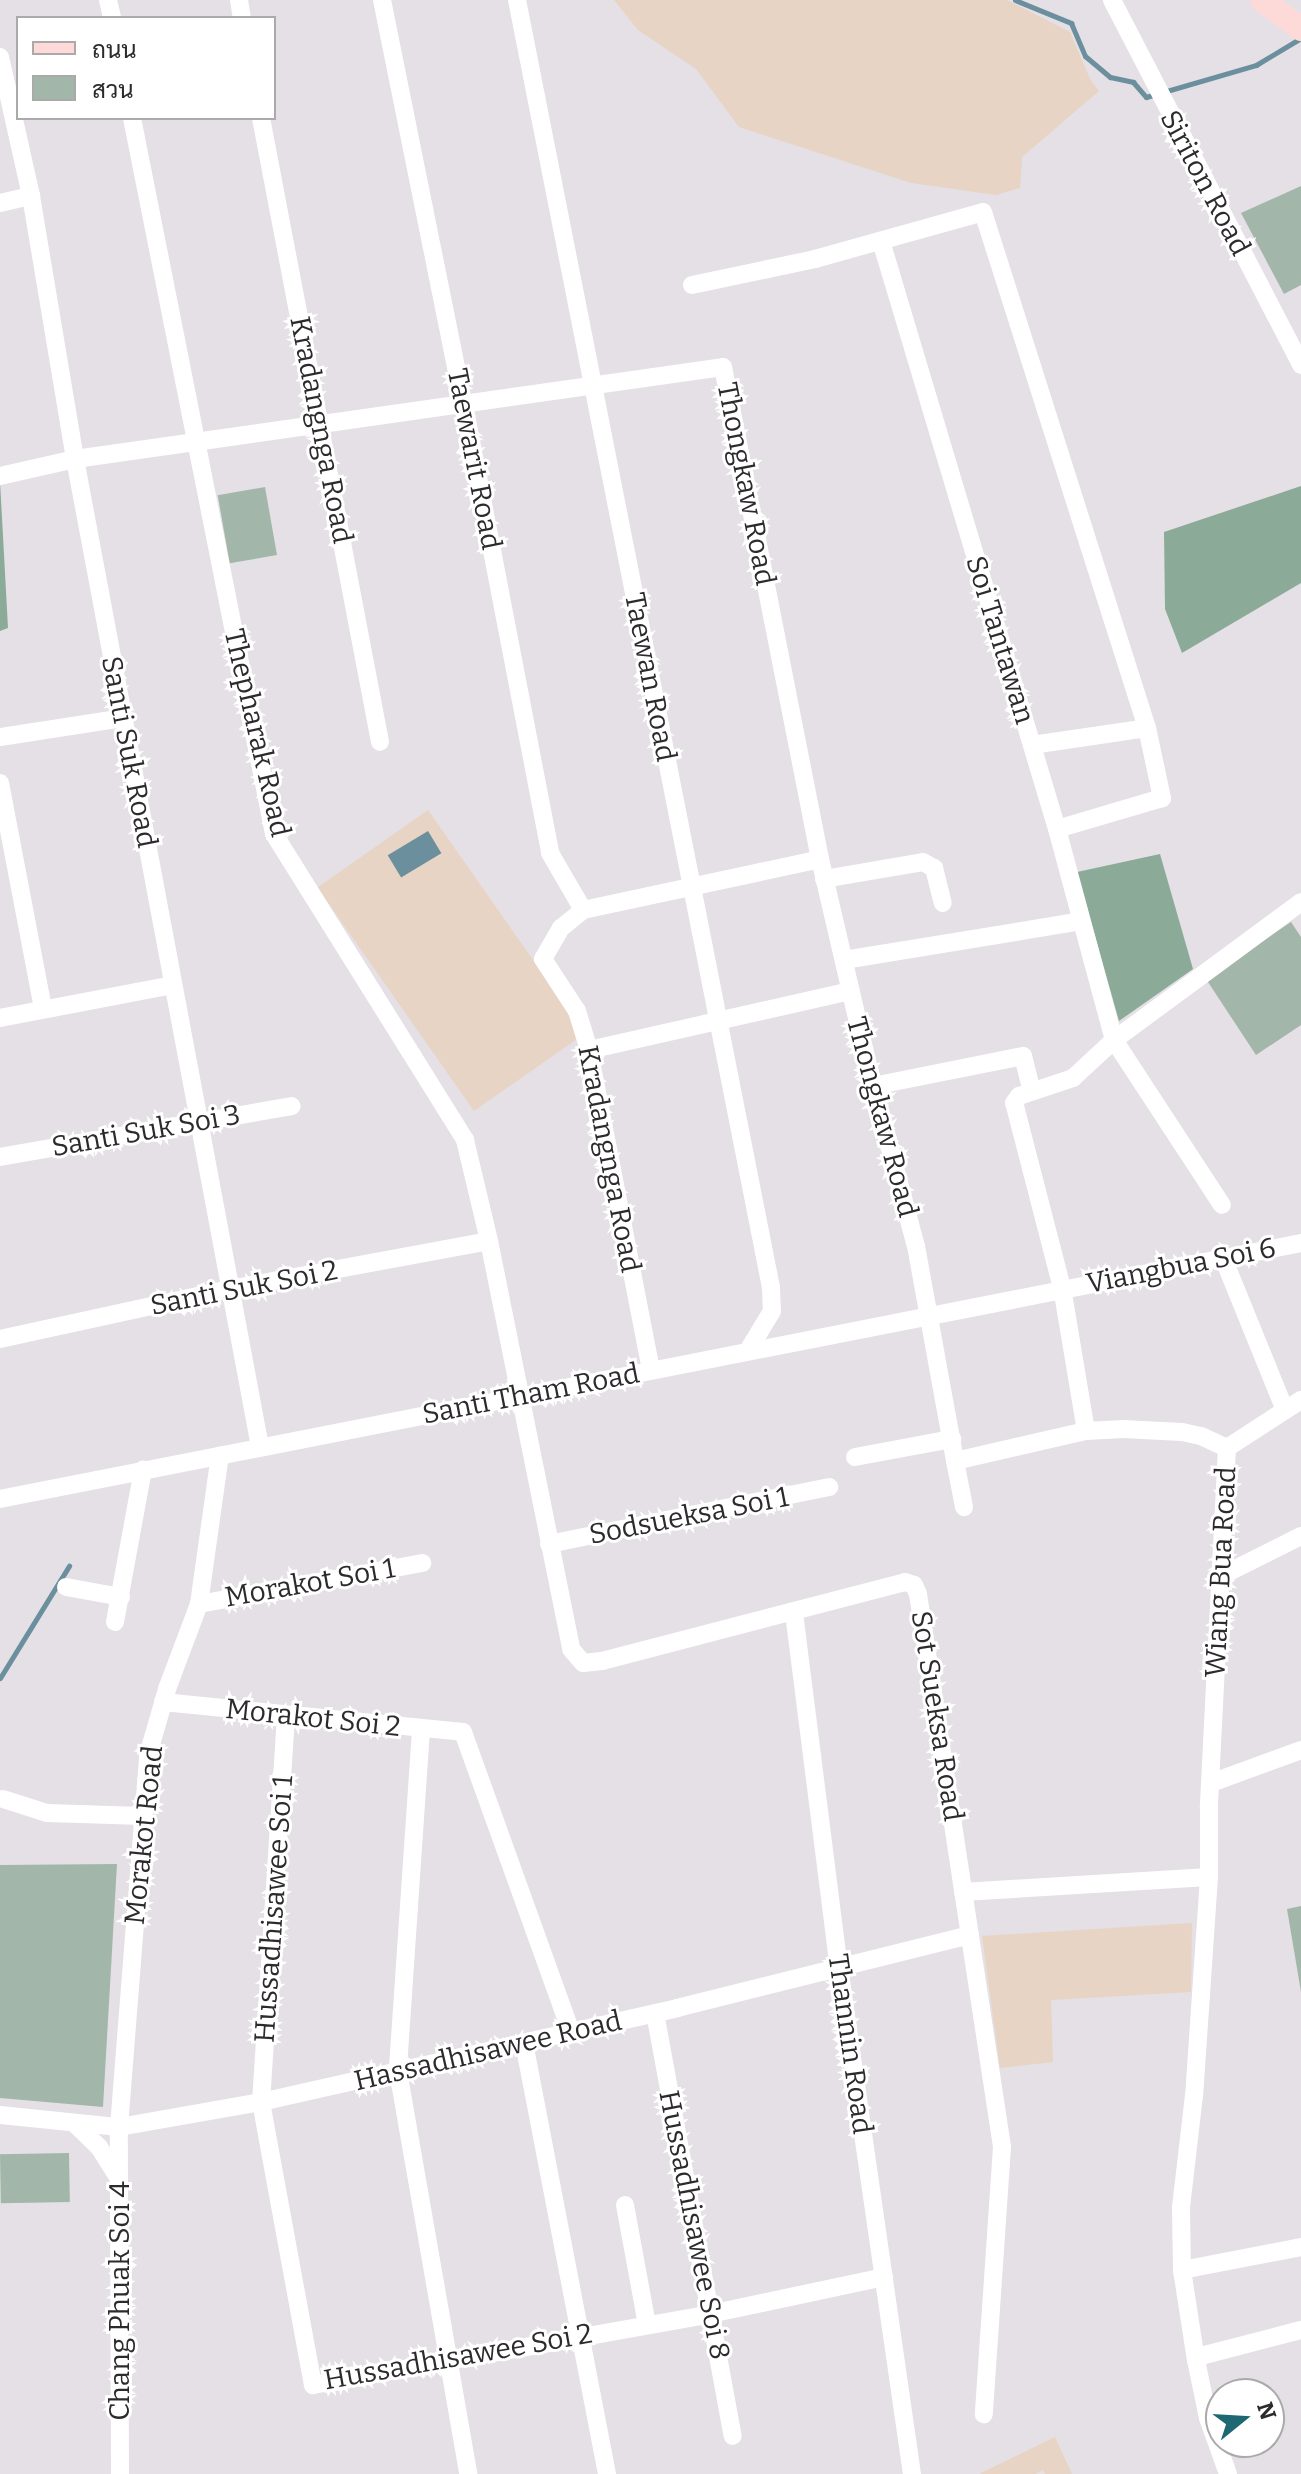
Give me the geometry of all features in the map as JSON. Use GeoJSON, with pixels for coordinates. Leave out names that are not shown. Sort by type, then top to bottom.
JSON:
{"type":"FeatureCollection","features":[{"type":"Feature","properties":{"kind":"main road"},"geometry":{"type":"LineString","coordinates":[[1262,0],[1301,29]]}},
{"type":"Feature","properties":{"kind":"street","name":"Taewarit Road"},"geometry":{"type":"LineString","coordinates":[[382,0],[550,853],[583,910]]}},
{"type":"Feature","properties":{"kind":"street","name":"Taewan Road"},"geometry":{"type":"LineString","coordinates":[[517,0],[771,1287],[772,1311],[749,1349]]}},
{"type":"Feature","properties":{"kind":"street","name":"Siriton Road"},"geometry":{"type":"LineString","coordinates":[[1112,0],[1301,365]]}},
{"type":"Feature","properties":{"kind":"street","name":"Santi Suk Road"},"geometry":{"type":"LineString","coordinates":[[0,57],[31,196],[75,459],[260,1447]]}},
{"type":"Feature","properties":{"kind":"street","name":"Thepharak Road"},"geometry":{"type":"LineString","coordinates":[[132,120],[274,834],[465,1140],[489,1241],[518,1396]]}},
{"type":"Feature","properties":{"kind":"street","name":"Kradangnga Road"},"geometry":{"type":"LineString","coordinates":[[261,120],[380,742]]}},
{"type":"Feature","properties":{"kind":"street"},"geometry":{"type":"LineString","coordinates":[[0,203],[31,196]]}},
{"type":"Feature","properties":{"kind":"street"},"geometry":{"type":"LineString","coordinates":[[692,285],[881,241],[983,212],[1147,728],[1162,798],[1057,829]]}},
{"type":"Feature","properties":{"kind":"street","name":"Soi Tantawan"},"geometry":{"type":"LineString","coordinates":[[881,241],[1057,829],[1114,1040],[1222,1205]]}},
{"type":"Feature","properties":{"kind":"street","name":"Thongkaw Road"},"geometry":{"type":"LineString","coordinates":[[0,476],[75,459],[723,367],[824,879],[931,1313],[964,1507]]}},
{"type":"Feature","properties":{"kind":"street"},"geometry":{"type":"LineString","coordinates":[[0,737],[123,718]]}},
{"type":"Feature","properties":{"kind":"street"},"geometry":{"type":"LineString","coordinates":[[1032,745],[1147,728]]}},
{"type":"Feature","properties":{"kind":"street"},"geometry":{"type":"LineString","coordinates":[[0,783],[43,1009]]}},
{"type":"Feature","properties":{"kind":"street"},"geometry":{"type":"LineString","coordinates":[[583,910],[820,859]]}},
{"type":"Feature","properties":{"kind":"street"},"geometry":{"type":"LineString","coordinates":[[824,879],[923,862],[934,868],[943,903]]}},
{"type":"Feature","properties":{"kind":"street"},"geometry":{"type":"LineString","coordinates":[[1086,1431],[1062,1288],[1014,1103],[1019,1096],[1073,1078],[1114,1040],[1300,905]]}},
{"type":"Feature","properties":{"kind":"street","name":"Kradangnga Road"},"geometry":{"type":"LineString","coordinates":[[583,910],[561,928],[543,959],[577,1011],[589,1050],[651,1370]]}},
{"type":"Feature","properties":{"kind":"street"},"geometry":{"type":"LineString","coordinates":[[844,960],[1081,921]]}},
{"type":"Feature","properties":{"kind":"street"},"geometry":{"type":"LineString","coordinates":[[0,1018],[173,985]]}},
{"type":"Feature","properties":{"kind":"street"},"geometry":{"type":"LineString","coordinates":[[589,1050],[850,991]]}},
{"type":"Feature","properties":{"kind":"street"},"geometry":{"type":"LineString","coordinates":[[873,1086],[1023,1056],[1032,1091]]}},
{"type":"Feature","properties":{"kind":"street","name":"Santi Suk Soi 3"},"geometry":{"type":"LineString","coordinates":[[0,1157],[292,1106]]}},
{"type":"Feature","properties":{"kind":"street","name":"Santi Suk Soi 2"},"geometry":{"type":"LineString","coordinates":[[0,1339],[230,1289],[489,1241]]}},
{"type":"Feature","properties":{"kind":"street","name":"Viangbua Soi 6"},"geometry":{"type":"LineString","coordinates":[[1062,1288],[1224,1260],[1301,1243]]}},
{"type":"Feature","properties":{"kind":"street"},"geometry":{"type":"LineString","coordinates":[[1224,1260],[1293,1405],[1227,1448]]}},
{"type":"Feature","properties":{"kind":"street","name":"Santi Tham Road"},"geometry":{"type":"LineString","coordinates":[[0,1499],[1062,1288]]}},
{"type":"Feature","properties":{"kind":"street","name":"Sot Sueksa Road"},"geometry":{"type":"LineString","coordinates":[[518,1396],[571,1649],[583,1663],[794,1613],[905,1582],[914,1585],[918,1594],[1002,2147],[984,2414]]}},
{"type":"Feature","properties":{"kind":"street","name":"Wiang Bua Road"},"geometry":{"type":"LineString","coordinates":[[955,1461],[1086,1431],[1182,1432],[1201,1436],[1227,1448],[1209,1877],[1194,2095],[1181,2208],[1182,2270],[1197,2357],[1208,2418],[1228,2474]]}},
{"type":"Feature","properties":{"kind":"street"},"geometry":{"type":"LineString","coordinates":[[855,1457],[952,1439]]}},
{"type":"Feature","properties":{"kind":"street","name":"Morakot Road"},"geometry":{"type":"LineString","coordinates":[[119,2127],[148,1755],[163,1702],[199,1604],[220,1455]]}},
{"type":"Feature","properties":{"kind":"street"},"geometry":{"type":"LineString","coordinates":[[115,1622],[143,1470]]}},
{"type":"Feature","properties":{"kind":"street","name":"Sodsueksa Soi 1"},"geometry":{"type":"LineString","coordinates":[[549,1544],[829,1487]]}},
{"type":"Feature","properties":{"kind":"street"},"geometry":{"type":"LineString","coordinates":[[1223,1575],[1301,1536]]}},
{"type":"Feature","properties":{"kind":"street","name":"Morakot Soi 1"},"geometry":{"type":"LineString","coordinates":[[199,1604],[422,1563]]}},
{"type":"Feature","properties":{"kind":"street"},"geometry":{"type":"LineString","coordinates":[[66,1587],[121,1597]]}},
{"type":"Feature","properties":{"kind":"street","name":"Thannin Road"},"geometry":{"type":"LineString","coordinates":[[794,1613],[839,1967],[912,2474]]}},
{"type":"Feature","properties":{"kind":"street","name":"Morakot Soi 2"},"geometry":{"type":"LineString","coordinates":[[163,1702],[463,1732],[571,2032]]}},
{"type":"Feature","properties":{"kind":"street","name":"Hussadhisawee Soi 1"},"geometry":{"type":"LineString","coordinates":[[261,2102],[286,1716]]}},
{"type":"Feature","properties":{"kind":"street"},"geometry":{"type":"LineString","coordinates":[[421,1730],[398,2071],[468,2474]]}},
{"type":"Feature","properties":{"kind":"street"},"geometry":{"type":"LineString","coordinates":[[1211,1783],[1301,1750]]}},
{"type":"Feature","properties":{"kind":"street"},"geometry":{"type":"LineString","coordinates":[[3,1799],[47,1813],[143,1816]]}},
{"type":"Feature","properties":{"kind":"street"},"geometry":{"type":"LineString","coordinates":[[963,1892],[1209,1877]]}},
{"type":"Feature","properties":{"kind":"street","name":"Hassadhisawee Road"},"geometry":{"type":"LineString","coordinates":[[0,2115],[119,2127],[261,2102],[655,2013],[970,1935]]}},
{"type":"Feature","properties":{"kind":"street","name":"Hussadhisawee Soi 8"},"geometry":{"type":"LineString","coordinates":[[655,2013],[733,2436]]}},
{"type":"Feature","properties":{"kind":"street"},"geometry":{"type":"LineString","coordinates":[[524,2043],[607,2474]]}},
{"type":"Feature","properties":{"kind":"street","name":"Hussadhisawee Soi 2"},"geometry":{"type":"LineString","coordinates":[[261,2102],[313,2385],[710,2314],[884,2277]]}},
{"type":"Feature","properties":{"kind":"street"},"geometry":{"type":"LineString","coordinates":[[74,2123],[99,2147],[119,2179]]}},
{"type":"Feature","properties":{"kind":"street","name":"Chang Phuak Soi 4"},"geometry":{"type":"LineString","coordinates":[[119,2127],[120,2474]]}},
{"type":"Feature","properties":{"kind":"street"},"geometry":{"type":"LineString","coordinates":[[625,2205],[647,2325]]}},
{"type":"Feature","properties":{"kind":"street"},"geometry":{"type":"LineString","coordinates":[[1182,2270],[1301,2247]]}},
{"type":"Feature","properties":{"kind":"street"},"geometry":{"type":"LineString","coordinates":[[1197,2357],[1301,2330]]}},
{"type":"Feature","properties":{"kind":"shaded area"},"geometry":{"type":"Polygon","coordinates":[[[614,0],[1007,0],[1070,32],[1090,79],[1099,91],[1022,157],[1020,188],[996,195],[911,183],[739,127],[696,69],[638,30],[614,0]]]}},
{"type":"Feature","properties":{"kind":"shaded area"},"geometry":{"type":"Polygon","coordinates":[[[428,810],[585,1034],[474,1111],[317,887],[428,810]]]}},
{"type":"Feature","properties":{"kind":"shaded area"},"geometry":{"type":"Polygon","coordinates":[[[1192,1923],[1191,1992],[1051,2000],[1053,2062],[1000,2068],[982,1936],[1192,1923]]]}},
{"type":"Feature","properties":{"kind":"shaded area"},"geometry":{"type":"Polygon","coordinates":[[[1055,2437],[1072,2474],[1045,2474],[1043,2470],[1035,2474],[979,2474],[1055,2437]]]}},
{"type":"Feature","properties":{"kind":"green space"},"geometry":{"type":"Polygon","coordinates":[[[1301,186],[1301,285],[1284,294],[1241,213],[1301,186]]]}},
{"type":"Feature","properties":{"kind":"green space"},"geometry":{"type":"Polygon","coordinates":[[[0,481],[8,628],[0,631],[0,481]]]}},
{"type":"Feature","properties":{"kind":"green space"},"geometry":{"type":"Polygon","coordinates":[[[1301,486],[1301,583],[1182,653],[1165,609],[1164,532],[1301,486]]]}},
{"type":"Feature","properties":{"kind":"green space"},"geometry":{"type":"Polygon","coordinates":[[[265,487],[277,555],[230,563],[218,495],[265,487]]]}},
{"type":"Feature","properties":{"kind":"green space"},"geometry":{"type":"Polygon","coordinates":[[[1160,854],[1193,969],[1119,1021],[1077,872],[1160,854]]]}},
{"type":"Feature","properties":{"kind":"green space"},"geometry":{"type":"Polygon","coordinates":[[[1291,922],[1301,937],[1301,1025],[1256,1055],[1206,979],[1291,922]]]}},
{"type":"Feature","properties":{"kind":"green space"},"geometry":{"type":"Polygon","coordinates":[[[117,1864],[103,2107],[0,2098],[0,1865],[117,1864]]]}},
{"type":"Feature","properties":{"kind":"green space"},"geometry":{"type":"Polygon","coordinates":[[[1301,1906],[1301,1992],[1287,1909],[1301,1906]]]}},
{"type":"Feature","properties":{"kind":"green space"},"geometry":{"type":"Polygon","coordinates":[[[69,2153],[70,2202],[1,2203],[0,2154],[69,2153]]]}},
{"type":"Feature","properties":{"kind":"water"},"geometry":{"type":"Polygon","coordinates":[[[428,831],[441,853],[401,877],[388,855],[428,831]]]}},
{"type":"Feature","properties":{"kind":"waterway"},"geometry":{"type":"LineString","coordinates":[[1015,0],[1071,23],[1085,56],[1110,77],[1133,82],[1146,97],[1256,65],[1301,38]]}},
{"type":"Feature","properties":{"kind":"waterway"},"geometry":{"type":"LineString","coordinates":[[0,1678],[69,1566]]}}]}
